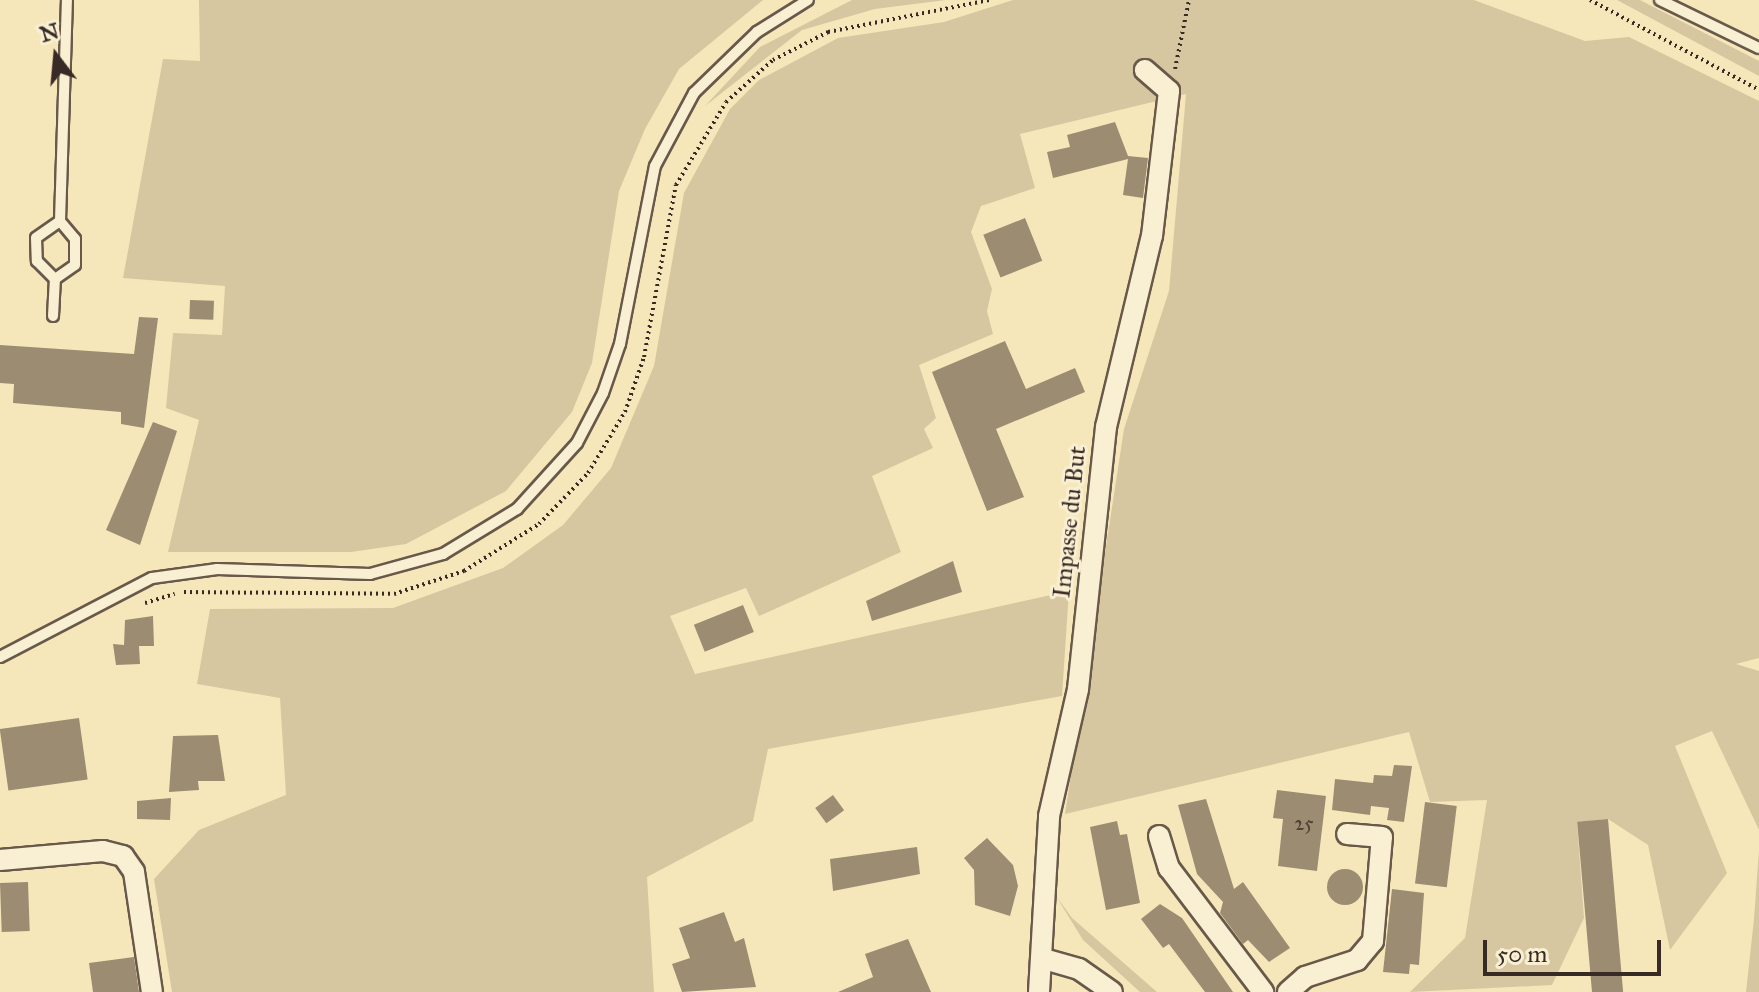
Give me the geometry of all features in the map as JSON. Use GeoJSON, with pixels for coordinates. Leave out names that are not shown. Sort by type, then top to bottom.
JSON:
{"type":"FeatureCollection","features":[{"type":"Feature","properties":{"kind":"street"},"geometry":{"type":"LineString","coordinates":[[1145,70],[1169,91]]}},
{"type":"Feature","properties":{"kind":"street","name":"Impasse du But"},"geometry":{"type":"LineString","coordinates":[[1039,992],[1044,959],[1049,816],[1078,689],[1106,427],[1152,236],[1169,91]]}},
{"type":"Feature","properties":{"kind":"street"},"geometry":{"type":"LineString","coordinates":[[1288,992],[1305,977],[1357,960],[1373,941],[1382,837],[1347,834]]}},
{"type":"Feature","properties":{"kind":"street"},"geometry":{"type":"LineString","coordinates":[[1159,836],[1169,868],[1263,992]]}},
{"type":"Feature","properties":{"kind":"street"},"geometry":{"type":"LineString","coordinates":[[0,860],[103,851],[123,856],[134,872],[152,992]]}},
{"type":"Feature","properties":{"kind":"street"},"geometry":{"type":"LineString","coordinates":[[1044,959],[1079,969],[1112,992]]}},
{"type":"Feature","properties":{"kind":"lane"},"geometry":{"type":"LineString","coordinates":[[55,279],[75,265],[75,239],[60,221],[67,0]]}},
{"type":"Feature","properties":{"kind":"lane"},"geometry":{"type":"LineString","coordinates":[[0,657],[152,578],[217,569],[370,574],[443,554],[517,509],[577,443],[603,393],[620,344],[655,166],[694,93],[757,32],[808,0]]}},
{"type":"Feature","properties":{"kind":"lane"},"geometry":{"type":"LineString","coordinates":[[1660,0],[1758,48]]}},
{"type":"Feature","properties":{"kind":"lane"},"geometry":{"type":"LineString","coordinates":[[53,316],[55,279],[37,261],[36,238],[60,221]]}},
{"type":"Feature","properties":{"kind":"lane"},"geometry":{"type":"LineString","coordinates":[[0,648],[19,646]]}},
{"type":"Feature","properties":{"kind":"path"},"geometry":{"type":"LineString","coordinates":[[1169,91],[1189,0]]}},
{"type":"Feature","properties":{"kind":"path"},"geometry":{"type":"LineString","coordinates":[[1590,0],[1759,90]]}},
{"type":"Feature","properties":{"kind":"path"},"geometry":{"type":"LineString","coordinates":[[141,604],[181,592],[209,594]]}},
{"type":"Feature","properties":{"kind":"shaded area"},"geometry":{"type":"Polygon","coordinates":[[[199,0],[763,0],[679,69],[645,129],[619,191],[592,363],[572,412],[506,491],[406,544],[351,552],[168,552],[199,420],[166,408],[173,333],[222,335],[225,286],[123,278],[163,59],[200,61],[199,0]]]}},
{"type":"Feature","properties":{"kind":"shaded area"},"geometry":{"type":"Polygon","coordinates":[[[852,0],[946,0],[875,9],[802,30],[705,106],[760,47],[852,0]]]}},
{"type":"Feature","properties":{"kind":"shaded area"},"geometry":{"type":"Polygon","coordinates":[[[1013,0],[1474,0],[1585,41],[1629,37],[1759,101],[1759,658],[1736,664],[1759,671],[1759,830],[1712,731],[1675,746],[1727,873],[1670,950],[1648,845],[1608,819],[1577,822],[1584,918],[1552,985],[1410,992],[1465,938],[1487,800],[1430,802],[1409,732],[1065,814],[1124,429],[1169,291],[1186,94],[1020,134],[1035,188],[981,206],[971,232],[992,289],[987,311],[993,334],[919,365],[936,418],[924,429],[933,448],[872,476],[901,552],[759,616],[746,588],[670,616],[695,674],[1069,591],[1062,696],[768,749],[753,821],[647,877],[654,992],[172,992],[154,879],[199,830],[286,795],[280,698],[197,684],[210,609],[393,608],[503,568],[563,525],[611,468],[654,366],[684,193],[730,109],[759,80],[838,38],[944,22],[1013,0]]]}},
{"type":"Feature","properties":{"kind":"shaded area"},"geometry":{"type":"Polygon","coordinates":[[[1617,0],[1640,0],[1759,61],[1759,76],[1617,0]]]}},
{"type":"Feature","properties":{"kind":"shaded area"},"geometry":{"type":"Polygon","coordinates":[[[1759,850],[1759,992],[1746,992],[1754,919],[1759,850]]]}},
{"type":"Feature","properties":{"kind":"shaded area"},"geometry":{"type":"Polygon","coordinates":[[[1056,896],[1072,918],[1157,992],[1140,992],[1083,940],[1056,896]]]}},
{"type":"Feature","properties":{"kind":"building"},"geometry":{"type":"Polygon","coordinates":[[[1115,122],[1128,156],[1148,158],[1143,198],[1123,195],[1128,159],[1053,178],[1047,152],[1070,147],[1067,135],[1115,122]]]}},
{"type":"Feature","properties":{"kind":"building"},"geometry":{"type":"Polygon","coordinates":[[[1025,218],[1042,261],[1001,278],[983,235],[1025,218]]]}},
{"type":"Feature","properties":{"kind":"building"},"geometry":{"type":"Polygon","coordinates":[[[190,300],[214,301],[213,320],[189,319],[190,300]]]}},
{"type":"Feature","properties":{"kind":"building"},"geometry":{"type":"Polygon","coordinates":[[[139,317],[158,318],[144,428],[121,424],[121,412],[13,403],[14,384],[0,383],[0,345],[134,354],[139,317]]]}},
{"type":"Feature","properties":{"kind":"building"},"geometry":{"type":"Polygon","coordinates":[[[1005,341],[1026,389],[1075,368],[1085,392],[996,429],[1024,497],[987,511],[932,372],[1005,341]]]}},
{"type":"Feature","properties":{"kind":"building"},"geometry":{"type":"Polygon","coordinates":[[[153,422],[177,431],[140,545],[106,530],[153,422]]]}},
{"type":"Feature","properties":{"kind":"building"},"geometry":{"type":"Polygon","coordinates":[[[953,561],[962,592],[872,621],[866,601],[953,561]]]}},
{"type":"Feature","properties":{"kind":"building"},"geometry":{"type":"Polygon","coordinates":[[[743,605],[754,632],[705,652],[694,625],[743,605]]]}},
{"type":"Feature","properties":{"kind":"building"},"geometry":{"type":"Polygon","coordinates":[[[153,616],[154,646],[139,646],[140,664],[116,665],[113,644],[124,645],[125,620],[153,616]]]}},
{"type":"Feature","properties":{"kind":"building"},"geometry":{"type":"Polygon","coordinates":[[[79,718],[88,779],[8,791],[0,729],[79,718]]]}},
{"type":"Feature","properties":{"kind":"building"},"geometry":{"type":"Polygon","coordinates":[[[218,735],[225,781],[198,781],[199,790],[169,792],[173,736],[218,735]]]}},
{"type":"Feature","properties":{"kind":"building"},"geometry":{"type":"Polygon","coordinates":[[[1394,765],[1412,766],[1404,822],[1387,820],[1389,808],[1371,806],[1370,815],[1332,810],[1335,779],[1373,783],[1374,775],[1392,776],[1394,765]]]}},
{"type":"Feature","properties":{"kind":"building"},"geometry":{"type":"Polygon","coordinates":[[[1277,790],[1326,796],[1317,871],[1278,866],[1283,819],[1273,818],[1277,790]]]}},
{"type":"Feature","properties":{"kind":"building"},"geometry":{"type":"Polygon","coordinates":[[[833,795],[844,810],[826,823],[815,808],[833,795]]]}},
{"type":"Feature","properties":{"kind":"building"},"geometry":{"type":"Polygon","coordinates":[[[171,798],[170,820],[137,819],[137,801],[171,798]]]}},
{"type":"Feature","properties":{"kind":"building"},"geometry":{"type":"Polygon","coordinates":[[[1206,799],[1234,889],[1243,882],[1290,948],[1269,962],[1248,940],[1243,944],[1220,913],[1223,902],[1197,874],[1178,805],[1206,799]]]}},
{"type":"Feature","properties":{"kind":"building"},"geometry":{"type":"Polygon","coordinates":[[[1425,802],[1457,806],[1447,887],[1415,883],[1425,802]]]}},
{"type":"Feature","properties":{"kind":"building"},"geometry":{"type":"Polygon","coordinates":[[[1608,819],[1623,992],[1592,992],[1577,822],[1608,819]]]}},
{"type":"Feature","properties":{"kind":"building"},"geometry":{"type":"Polygon","coordinates":[[[1117,821],[1120,835],[1127,834],[1140,903],[1106,910],[1090,827],[1117,821]]]}},
{"type":"Feature","properties":{"kind":"building"},"geometry":{"type":"Polygon","coordinates":[[[987,838],[1013,865],[1018,886],[1010,916],[975,905],[974,870],[964,858],[987,838]]]}},
{"type":"Feature","properties":{"kind":"building"},"geometry":{"type":"Polygon","coordinates":[[[917,847],[920,874],[833,891],[830,859],[917,847]]]}},
{"type":"Feature","properties":{"kind":"building"},"geometry":{"type":"Polygon","coordinates":[[[1345,869],[1357,875],[1363,887],[1357,899],[1345,905],[1333,899],[1327,887],[1333,875],[1345,869]]]}},
{"type":"Feature","properties":{"kind":"building"},"geometry":{"type":"Polygon","coordinates":[[[28,882],[30,931],[2,932],[0,883],[28,882]]]}},
{"type":"Feature","properties":{"kind":"building"},"geometry":{"type":"Polygon","coordinates":[[[1392,889],[1424,893],[1419,965],[1410,964],[1409,974],[1383,972],[1392,889]]]}},
{"type":"Feature","properties":{"kind":"building"},"geometry":{"type":"Polygon","coordinates":[[[1160,904],[1182,918],[1233,992],[1205,992],[1169,944],[1163,948],[1141,919],[1160,904]]]}},
{"type":"Feature","properties":{"kind":"building"},"geometry":{"type":"Polygon","coordinates":[[[724,912],[735,942],[744,938],[756,987],[682,992],[672,964],[690,958],[679,928],[724,912]]]}},
{"type":"Feature","properties":{"kind":"building"},"geometry":{"type":"Polygon","coordinates":[[[908,939],[931,992],[838,992],[873,977],[865,954],[908,939]]]}},
{"type":"Feature","properties":{"kind":"building"},"geometry":{"type":"Polygon","coordinates":[[[134,957],[139,992],[93,992],[89,963],[134,957]]]}}]}
